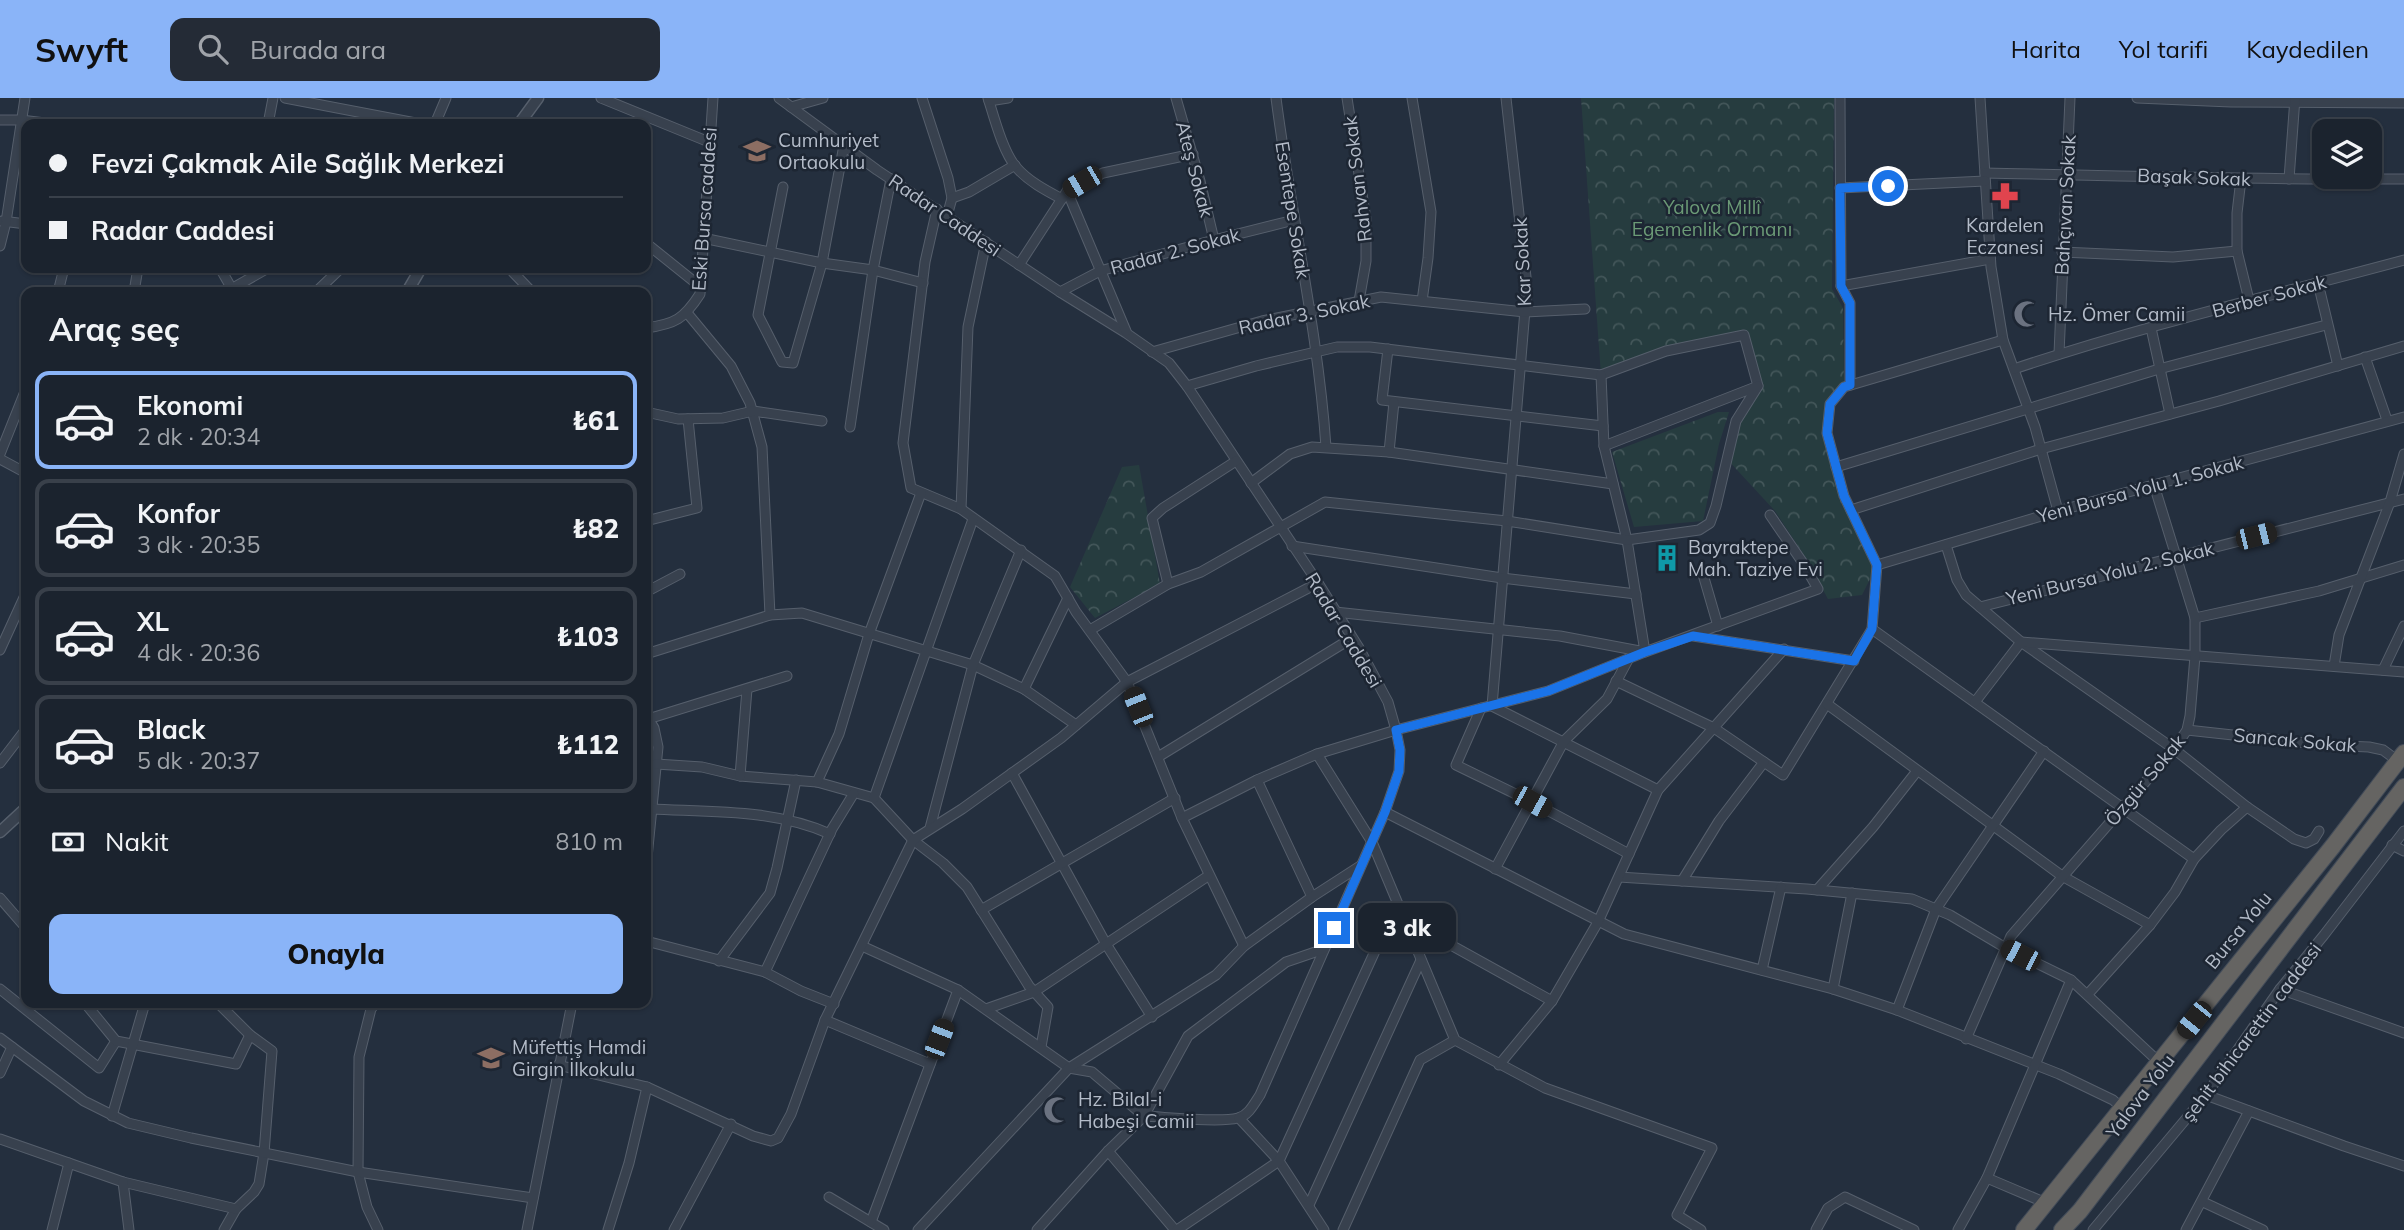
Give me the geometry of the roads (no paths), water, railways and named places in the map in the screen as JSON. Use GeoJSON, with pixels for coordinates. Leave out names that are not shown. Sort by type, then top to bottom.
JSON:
{"type":"FeatureCollection","features":[{"type":"Feature","properties":{"kind":"highway","name":"Bursa Yolu"},"geometry":{"type":"LineString","coordinates":[[2024,1230],[2160,1063],[2401,757]]}},
{"type":"Feature","properties":{"kind":"highway","name":"Yalova Yolu"},"geometry":{"type":"LineString","coordinates":[[2062,1230],[2088,1200],[2404,787]]}},
{"type":"Feature","properties":{"kind":"street"},"geometry":{"type":"LineString","coordinates":[[21,119],[25,98]]}},
{"type":"Feature","properties":{"kind":"street"},"geometry":{"type":"LineString","coordinates":[[269,119],[273,98]]}},
{"type":"Feature","properties":{"kind":"street"},"geometry":{"type":"LineString","coordinates":[[285,98],[395,119]]}},
{"type":"Feature","properties":{"kind":"street"},"geometry":{"type":"LineString","coordinates":[[437,119],[446,98]]}},
{"type":"Feature","properties":{"kind":"street"},"geometry":{"type":"LineString","coordinates":[[523,119],[538,98]]}},
{"type":"Feature","properties":{"kind":"street"},"geometry":{"type":"LineString","coordinates":[[601,98],[709,142]]}},
{"type":"Feature","properties":{"kind":"street","name":"Eski Bursa caddesi"},"geometry":{"type":"LineString","coordinates":[[651,327],[667,325],[688,314],[702,288],[713,98]]}},
{"type":"Feature","properties":{"kind":"street","name":"Radar Caddesi"},"geometry":{"type":"LineString","coordinates":[[779,98],[891,179],[1060,292],[1126,332],[1169,363],[1318,583],[1388,702],[1400,750],[1399,771],[1385,812],[1260,1095],[1250,1111],[1239,1118]]}},
{"type":"Feature","properties":{"kind":"street"},"geometry":{"type":"LineString","coordinates":[[791,107],[823,98]]}},
{"type":"Feature","properties":{"kind":"street"},"geometry":{"type":"LineString","coordinates":[[922,98],[948,178],[952,198],[947,216]]}},
{"type":"Feature","properties":{"kind":"street"},"geometry":{"type":"LineString","coordinates":[[1009,98],[989,100],[1010,158],[1036,185],[1065,195],[1126,332]]}},
{"type":"Feature","properties":{"kind":"street","name":"Ateş Sokak"},"geometry":{"type":"LineString","coordinates":[[1177,98],[1214,240]]}},
{"type":"Feature","properties":{"kind":"street","name":"Esentepe Sokak"},"geometry":{"type":"LineString","coordinates":[[1276,98],[1317,352],[1326,447]]}},
{"type":"Feature","properties":{"kind":"street","name":"Rahvan Sokak"},"geometry":{"type":"LineString","coordinates":[[1348,98],[1366,219],[1366,261],[1359,301]]}},
{"type":"Feature","properties":{"kind":"street"},"geometry":{"type":"LineString","coordinates":[[1412,98],[1431,212],[1422,301]]}},
{"type":"Feature","properties":{"kind":"street","name":"Kar Sokak"},"geometry":{"type":"LineString","coordinates":[[1492,706],[1527,286],[1506,98]]}},
{"type":"Feature","properties":{"kind":"street"},"geometry":{"type":"LineString","coordinates":[[1840,98],[1841,286],[1850,303],[1850,385]]}},
{"type":"Feature","properties":{"kind":"street"},"geometry":{"type":"LineString","coordinates":[[1980,98],[1990,259],[2003,340],[2029,410],[2058,511]]}},
{"type":"Feature","properties":{"kind":"street","name":"Bahçıvan Sokak"},"geometry":{"type":"LineString","coordinates":[[2059,354],[2070,98]]}},
{"type":"Feature","properties":{"kind":"street"},"geometry":{"type":"LineString","coordinates":[[2137,98],[2404,103]]}},
{"type":"Feature","properties":{"kind":"street"},"geometry":{"type":"LineString","coordinates":[[2289,179],[2295,100]]}},
{"type":"Feature","properties":{"kind":"street"},"geometry":{"type":"LineString","coordinates":[[0,120],[21,120],[0,246]]}},
{"type":"Feature","properties":{"kind":"street"},"geometry":{"type":"LineString","coordinates":[[783,187],[758,315],[782,362],[793,363],[822,263],[844,145]]}},
{"type":"Feature","properties":{"kind":"street"},"geometry":{"type":"LineString","coordinates":[[1020,265],[1065,195],[1104,173],[1193,153]]}},
{"type":"Feature","properties":{"kind":"street"},"geometry":{"type":"LineString","coordinates":[[952,198],[969,192],[1015,165]]}},
{"type":"Feature","properties":{"kind":"street","name":"Başak Sokak"},"geometry":{"type":"LineString","coordinates":[[1840,188],[1985,177],[2066,175],[2241,179],[2404,178]]}},
{"type":"Feature","properties":{"kind":"street"},"geometry":{"type":"LineString","coordinates":[[850,427],[873,270],[891,179]]}},
{"type":"Feature","properties":{"kind":"street"},"geometry":{"type":"LineString","coordinates":[[2241,179],[2237,213],[2237,251],[2249,300]]}},
{"type":"Feature","properties":{"kind":"street"},"geometry":{"type":"LineString","coordinates":[[937,209],[923,283],[902,443],[911,488],[961,509],[1055,576],[1127,682],[1182,818],[1244,946]]}},
{"type":"Feature","properties":{"kind":"street","name":"Radar 2. Sokak"},"geometry":{"type":"LineString","coordinates":[[1060,292],[1100,271],[1294,220]]}},
{"type":"Feature","properties":{"kind":"street"},"geometry":{"type":"LineString","coordinates":[[3,221],[21,223]]}},
{"type":"Feature","properties":{"kind":"street"},"geometry":{"type":"LineString","coordinates":[[703,238],[822,263],[873,270],[923,283]]}},
{"type":"Feature","properties":{"kind":"street"},"geometry":{"type":"LineString","coordinates":[[961,509],[968,327],[986,242]]}},
{"type":"Feature","properties":{"kind":"street"},"geometry":{"type":"LineString","coordinates":[[651,247],[702,288]]}},
{"type":"Feature","properties":{"kind":"street"},"geometry":{"type":"LineString","coordinates":[[2062,252],[2173,257],[2237,251]]}},
{"type":"Feature","properties":{"kind":"street"},"geometry":{"type":"LineString","coordinates":[[1841,286],[1990,259]]}},
{"type":"Feature","properties":{"kind":"street","name":"Berber Sokak"},"geometry":{"type":"LineString","coordinates":[[2014,369],[2249,300],[2404,260]]}},
{"type":"Feature","properties":{"kind":"street"},"geometry":{"type":"LineString","coordinates":[[234,287],[259,273]]}},
{"type":"Feature","properties":{"kind":"street"},"geometry":{"type":"LineString","coordinates":[[321,287],[336,273]]}},
{"type":"Feature","properties":{"kind":"street"},"geometry":{"type":"LineString","coordinates":[[514,273],[527,287]]}},
{"type":"Feature","properties":{"kind":"street"},"geometry":{"type":"LineString","coordinates":[[2318,283],[2338,366]]}},
{"type":"Feature","properties":{"kind":"street","name":"Radar 3. Sokak"},"geometry":{"type":"LineString","coordinates":[[1152,352],[1262,321],[1381,298],[1525,313],[1585,309]]}},
{"type":"Feature","properties":{"kind":"street"},"geometry":{"type":"LineString","coordinates":[[688,314],[731,366],[752,411],[762,447],[770,615]]}},
{"type":"Feature","properties":{"kind":"street"},"geometry":{"type":"LineString","coordinates":[[1836,467],[2159,369],[2326,325]]}},
{"type":"Feature","properties":{"kind":"street"},"geometry":{"type":"LineString","coordinates":[[2151,328],[2170,414]]}},
{"type":"Feature","properties":{"kind":"street"},"geometry":{"type":"LineString","coordinates":[[1090,630],[1168,584],[1201,572],[1325,502],[1507,521],[1627,540],[1699,530],[1710,523],[1736,421],[1758,386],[1744,335],[1666,351],[1601,375],[1388,349],[1337,347],[1187,386]]}},
{"type":"Feature","properties":{"kind":"street"},"geometry":{"type":"LineString","coordinates":[[1616,681],[1714,728],[1783,775],[1872,629],[1877,565],[1851,510],[1836,467],[1827,433],[1830,404],[1844,387],[2003,340]]}},
{"type":"Feature","properties":{"kind":"street"},"geometry":{"type":"LineString","coordinates":[[1851,510],[2041,449],[2404,346]]}},
{"type":"Feature","properties":{"kind":"street"},"geometry":{"type":"LineString","coordinates":[[1388,349],[1382,400],[1603,426]]}},
{"type":"Feature","properties":{"kind":"street"},"geometry":{"type":"LineString","coordinates":[[2365,357],[2387,420]]}},
{"type":"Feature","properties":{"kind":"street"},"geometry":{"type":"LineString","coordinates":[[1601,375],[1604,446],[1627,540],[1645,652]]}},
{"type":"Feature","properties":{"kind":"street"},"geometry":{"type":"LineString","coordinates":[[1604,446],[1758,386]]}},
{"type":"Feature","properties":{"kind":"street"},"geometry":{"type":"LineString","coordinates":[[0,454],[21,402]]}},
{"type":"Feature","properties":{"kind":"street"},"geometry":{"type":"LineString","coordinates":[[1389,452],[1394,402]]}},
{"type":"Feature","properties":{"kind":"street"},"geometry":{"type":"LineString","coordinates":[[651,413],[688,419],[723,418],[752,411],[822,421]]}},
{"type":"Feature","properties":{"kind":"street","name":"Yeni Bursa Yolu 1. Sokak"},"geometry":{"type":"LineString","coordinates":[[1877,565],[2058,511],[2404,417]]}},
{"type":"Feature","properties":{"kind":"street"},"geometry":{"type":"LineString","coordinates":[[651,520],[697,508],[688,419]]}},
{"type":"Feature","properties":{"kind":"street"},"geometry":{"type":"LineString","coordinates":[[1251,483],[1290,454],[1312,447],[1326,447],[1389,452],[1613,484]]}},
{"type":"Feature","properties":{"kind":"street"},"geometry":{"type":"LineString","coordinates":[[2334,666],[2339,635],[2389,502],[2404,454]]}},
{"type":"Feature","properties":{"kind":"street"},"geometry":{"type":"LineString","coordinates":[[0,460],[21,470]]}},
{"type":"Feature","properties":{"kind":"street"},"geometry":{"type":"LineString","coordinates":[[1168,584],[1152,518],[1236,461]]}},
{"type":"Feature","properties":{"kind":"street","name":"Özgür Sokak"},"geometry":{"type":"LineString","coordinates":[[1966,1039],[2011,936],[2188,730],[2195,656],[2195,618],[2154,485]]}},
{"type":"Feature","properties":{"kind":"street"},"geometry":{"type":"LineString","coordinates":[[817,782],[839,734],[869,634],[921,492]]}},
{"type":"Feature","properties":{"kind":"street","name":"Yeni Bursa Yolu 2. Sokak"},"geometry":{"type":"LineString","coordinates":[[1980,607],[2404,499]]}},
{"type":"Feature","properties":{"kind":"street"},"geometry":{"type":"LineString","coordinates":[[1182,818],[1256,780],[1317,754],[1396,730],[1548,691],[1629,658],[1818,589],[1770,515]]}},
{"type":"Feature","properties":{"kind":"street"},"geometry":{"type":"LineString","coordinates":[[874,799],[973,519]]}},
{"type":"Feature","properties":{"kind":"street"},"geometry":{"type":"LineString","coordinates":[[1946,545],[1957,580],[1966,595],[2021,642],[2174,749],[2247,807],[2294,839],[2306,843],[2314,839],[2319,831]]}},
{"type":"Feature","properties":{"kind":"street"},"geometry":{"type":"LineString","coordinates":[[1292,546],[1502,578],[1636,594]]}},
{"type":"Feature","properties":{"kind":"street"},"geometry":{"type":"LineString","coordinates":[[930,828],[973,666],[1021,550]]}},
{"type":"Feature","properties":{"kind":"street"},"geometry":{"type":"LineString","coordinates":[[2195,618],[2319,591],[2404,565]]}},
{"type":"Feature","properties":{"kind":"street"},"geometry":{"type":"LineString","coordinates":[[1702,571],[1718,626]]}},
{"type":"Feature","properties":{"kind":"street"},"geometry":{"type":"LineString","coordinates":[[651,589],[680,574]]}},
{"type":"Feature","properties":{"kind":"street"},"geometry":{"type":"LineString","coordinates":[[558,1065],[647,1087],[753,1136],[771,1140],[778,1138],[791,1114],[825,1020],[913,840],[1012,773],[1127,682],[1318,583]]}},
{"type":"Feature","properties":{"kind":"street"},"geometry":{"type":"LineString","coordinates":[[1024,689],[1068,598]]}},
{"type":"Feature","properties":{"kind":"street"},"geometry":{"type":"LineString","coordinates":[[0,650],[21,604]]}},
{"type":"Feature","properties":{"kind":"street"},"geometry":{"type":"LineString","coordinates":[[1335,612],[1560,636],[1645,652]]}},
{"type":"Feature","properties":{"kind":"street"},"geometry":{"type":"LineString","coordinates":[[651,652],[770,615],[802,613],[973,666],[1024,689],[1076,725]]}},
{"type":"Feature","properties":{"kind":"street"},"geometry":{"type":"LineString","coordinates":[[2383,670],[2404,626]]}},
{"type":"Feature","properties":{"kind":"street"},"geometry":{"type":"LineString","coordinates":[[1872,629],[2194,859]]}},
{"type":"Feature","properties":{"kind":"street"},"geometry":{"type":"LineString","coordinates":[[1693,636],[1854,661]]}},
{"type":"Feature","properties":{"kind":"street"},"geometry":{"type":"LineString","coordinates":[[1158,757],[1352,638]]}},
{"type":"Feature","properties":{"kind":"street"},"geometry":{"type":"LineString","coordinates":[[2021,642],[2404,672]]}},
{"type":"Feature","properties":{"kind":"street"},"geometry":{"type":"LineString","coordinates":[[1975,702],[2021,642]]}},
{"type":"Feature","properties":{"kind":"street"},"geometry":{"type":"LineString","coordinates":[[1499,1065],[1552,1001],[1598,922],[1658,790],[1784,649]]}},
{"type":"Feature","properties":{"kind":"street"},"geometry":{"type":"LineString","coordinates":[[1495,869],[1564,741],[1607,699],[1629,658]]}},
{"type":"Feature","properties":{"kind":"street"},"geometry":{"type":"LineString","coordinates":[[651,716],[788,676]]}},
{"type":"Feature","properties":{"kind":"street"},"geometry":{"type":"LineString","coordinates":[[740,776],[747,689]]}},
{"type":"Feature","properties":{"kind":"street"},"geometry":{"type":"LineString","coordinates":[[1827,704],[2062,876],[2150,925]]}},
{"type":"Feature","properties":{"kind":"street"},"geometry":{"type":"LineString","coordinates":[[1492,706],[1658,790]]}},
{"type":"Feature","properties":{"kind":"street"},"geometry":{"type":"LineString","coordinates":[[1481,708],[1456,765],[1629,854]]}},
{"type":"Feature","properties":{"kind":"street"},"geometry":{"type":"LineString","coordinates":[[651,724],[657,747],[651,810],[736,813],[788,820],[810,825],[830,834]]}},
{"type":"Feature","properties":{"kind":"street","name":"Sancak Sokak"},"geometry":{"type":"LineString","coordinates":[[2188,730],[2324,745],[2369,747],[2401,757]]}},
{"type":"Feature","properties":{"kind":"street"},"geometry":{"type":"LineString","coordinates":[[0,763],[21,736]]}},
{"type":"Feature","properties":{"kind":"street"},"geometry":{"type":"LineString","coordinates":[[1897,1010],[1936,909],[2044,751]]}},
{"type":"Feature","properties":{"kind":"street"},"geometry":{"type":"LineString","coordinates":[[1317,754],[1372,842],[1455,1040],[1545,1088],[1712,1148],[1677,1215],[1701,1230]]}},
{"type":"Feature","properties":{"kind":"street"},"geometry":{"type":"LineString","coordinates":[[1682,881],[1719,821],[1764,762]]}},
{"type":"Feature","properties":{"kind":"street"},"geometry":{"type":"LineString","coordinates":[[656,764],[702,767],[740,776],[817,782],[874,799],[913,840],[943,863],[967,887],[1034,992],[1048,1007],[1041,1047]]}},
{"type":"Feature","properties":{"kind":"street"},"geometry":{"type":"LineString","coordinates":[[1817,890],[1917,771]]}},
{"type":"Feature","properties":{"kind":"street"},"geometry":{"type":"LineString","coordinates":[[1012,773],[1107,944],[1152,1017]]}},
{"type":"Feature","properties":{"kind":"street"},"geometry":{"type":"LineString","coordinates":[[719,961],[769,893],[796,780]]}},
{"type":"Feature","properties":{"kind":"street"},"geometry":{"type":"LineString","coordinates":[[1256,780],[1312,897]]}},
{"type":"Feature","properties":{"kind":"street"},"geometry":{"type":"LineString","coordinates":[[765,972],[830,834],[854,793]]}},
{"type":"Feature","properties":{"kind":"street"},"geometry":{"type":"LineString","coordinates":[[981,910],[1175,798]]}},
{"type":"Feature","properties":{"kind":"street"},"geometry":{"type":"LineString","coordinates":[[2088,994],[2150,925],[2175,892],[2194,859],[2247,807]]}},
{"type":"Feature","properties":{"kind":"street"},"geometry":{"type":"LineString","coordinates":[[1385,812],[1624,934],[1833,989],[1897,1010],[2035,1065],[2113,1100],[2122,1108]]}},
{"type":"Feature","properties":{"kind":"street"},"geometry":{"type":"LineString","coordinates":[[0,832],[21,813]]}},
{"type":"Feature","properties":{"kind":"street","name":"şehit bihicarettin caddesi"},"geometry":{"type":"LineString","coordinates":[[2093,1230],[2206,1095],[2280,989],[2404,831]]}},
{"type":"Feature","properties":{"kind":"street"},"geometry":{"type":"LineString","coordinates":[[2392,845],[2404,852]]}},
{"type":"Feature","properties":{"kind":"street"},"geometry":{"type":"LineString","coordinates":[[918,1230],[1069,1068],[1216,975],[1244,946],[1362,865]]}},
{"type":"Feature","properties":{"kind":"street"},"geometry":{"type":"LineString","coordinates":[[986,1009],[1034,992],[1208,876]]}},
{"type":"Feature","properties":{"kind":"street"},"geometry":{"type":"LineString","coordinates":[[1619,877],[1781,887],[1912,899],[1951,915],[2004,947],[2071,980],[2160,1063]]}},
{"type":"Feature","properties":{"kind":"street"},"geometry":{"type":"LineString","coordinates":[[1762,970],[1781,887]]}},
{"type":"Feature","properties":{"kind":"street"},"geometry":{"type":"LineString","coordinates":[[1833,989],[1852,893]]}},
{"type":"Feature","properties":{"kind":"street"},"geometry":{"type":"LineString","coordinates":[[0,898],[21,922]]}},
{"type":"Feature","properties":{"kind":"street"},"geometry":{"type":"LineString","coordinates":[[1108,1150],[1176,1230],[1279,1161],[1398,904]]}},
{"type":"Feature","properties":{"kind":"street"},"geometry":{"type":"LineString","coordinates":[[1404,919],[1552,1001]]}},
{"type":"Feature","properties":{"kind":"street"},"geometry":{"type":"LineString","coordinates":[[651,942],[765,972],[834,1004]]}},
{"type":"Feature","properties":{"kind":"street"},"geometry":{"type":"LineString","coordinates":[[862,946],[958,990],[1069,1068],[1093,1072],[1144,1116],[1224,1120],[1239,1118],[1279,1161],[1324,1230]]}},
{"type":"Feature","properties":{"kind":"street"},"geometry":{"type":"LineString","coordinates":[[1037,1230],[1108,1150],[1144,1116],[1188,1036],[1286,962],[1324,949]]}},
{"type":"Feature","properties":{"kind":"street"},"geometry":{"type":"LineString","coordinates":[[1308,1205],[1421,960]]}},
{"type":"Feature","properties":{"kind":"street"},"geometry":{"type":"LineString","coordinates":[[1958,1230],[1987,1178],[2071,980]]}},
{"type":"Feature","properties":{"kind":"street"},"geometry":{"type":"LineString","coordinates":[[0,989],[21,1006]]}},
{"type":"Feature","properties":{"kind":"street"},"geometry":{"type":"LineString","coordinates":[[2280,989],[2404,1032]]}},
{"type":"Feature","properties":{"kind":"street"},"geometry":{"type":"LineString","coordinates":[[871,1222],[958,990]]}},
{"type":"Feature","properties":{"kind":"street"},"geometry":{"type":"LineString","coordinates":[[24,1008],[99,1068],[116,1041]]}},
{"type":"Feature","properties":{"kind":"street"},"geometry":{"type":"LineString","coordinates":[[89,1008],[116,1041],[236,1064],[250,1035]]}},
{"type":"Feature","properties":{"kind":"street"},"geometry":{"type":"LineString","coordinates":[[112,1116],[144,1008]]}},
{"type":"Feature","properties":{"kind":"street"},"geometry":{"type":"LineString","coordinates":[[223,1008],[250,1035],[272,1051],[259,1184],[236,1209],[224,1230]]}},
{"type":"Feature","properties":{"kind":"street"},"geometry":{"type":"LineString","coordinates":[[372,1008],[359,1058],[358,1172],[367,1208],[378,1230]]}},
{"type":"Feature","properties":{"kind":"street"},"geometry":{"type":"LineString","coordinates":[[527,1230],[571,1008]]}},
{"type":"Feature","properties":{"kind":"street"},"geometry":{"type":"LineString","coordinates":[[825,1020],[930,1064]]}},
{"type":"Feature","properties":{"kind":"street"},"geometry":{"type":"LineString","coordinates":[[0,1038],[84,1101],[128,1123],[358,1172],[533,1198]]}},
{"type":"Feature","properties":{"kind":"street"},"geometry":{"type":"LineString","coordinates":[[1343,1230],[1420,1060],[1455,1040]]}},
{"type":"Feature","properties":{"kind":"street"},"geometry":{"type":"LineString","coordinates":[[0,1073],[12,1048]]}},
{"type":"Feature","properties":{"kind":"street"},"geometry":{"type":"LineString","coordinates":[[608,1230],[629,1163],[647,1087]]}},
{"type":"Feature","properties":{"kind":"street"},"geometry":{"type":"LineString","coordinates":[[2206,1095],[2404,1166]]}},
{"type":"Feature","properties":{"kind":"street"},"geometry":{"type":"LineString","coordinates":[[2186,1230],[2249,1111]]}},
{"type":"Feature","properties":{"kind":"street"},"geometry":{"type":"LineString","coordinates":[[674,1230],[731,1124]]}},
{"type":"Feature","properties":{"kind":"street"},"geometry":{"type":"LineString","coordinates":[[0,1139],[123,1182],[236,1209]]}},
{"type":"Feature","properties":{"kind":"street"},"geometry":{"type":"LineString","coordinates":[[52,1230],[69,1163]]}},
{"type":"Feature","properties":{"kind":"street"},"geometry":{"type":"LineString","coordinates":[[1987,1178],[2046,1203]]}},
{"type":"Feature","properties":{"kind":"street"},"geometry":{"type":"LineString","coordinates":[[123,1182],[129,1230]]}},
{"type":"Feature","properties":{"kind":"street"},"geometry":{"type":"LineString","coordinates":[[829,1196],[884,1230]]}},
{"type":"Feature","properties":{"kind":"street"},"geometry":{"type":"LineString","coordinates":[[1816,1230],[1828,1208],[1845,1197],[1914,1230]]}},
{"type":"Feature","properties":{"kind":"street"},"geometry":{"type":"LineString","coordinates":[[2203,1202],[2263,1230]]}},
{"type":"Feature","properties":{"kind":"place","name":"Cumhuriyet Ortaokulu"},"geometry":{"type":"Point","coordinates":[757,151]}},
{"type":"Feature","properties":{"kind":"place","name":"Kardelen Eczanesi"},"geometry":{"type":"Point","coordinates":[2005,196]}},
{"type":"Feature","properties":{"kind":"place","name":"Hz. Ömer Camii"},"geometry":{"type":"Point","coordinates":[2027,314]}},
{"type":"Feature","properties":{"kind":"place","name":"Bayraktepe Mah. Taziye Evi"},"geometry":{"type":"Point","coordinates":[1667,558]}},
{"type":"Feature","properties":{"kind":"place","name":"Müfettiş Hamdi Girgin İlkokulu"},"geometry":{"type":"Point","coordinates":[491,1058]}},
{"type":"Feature","properties":{"kind":"place","name":"Hz. Bilal-i Habeşi Camii"},"geometry":{"type":"Point","coordinates":[1057,1110]}},
{"type":"Feature","properties":{"kind":"park label","name":"Yalova Millî Egemenlik Ormanı"},"geometry":{"type":"Point","coordinates":[1712,218]}}]}
